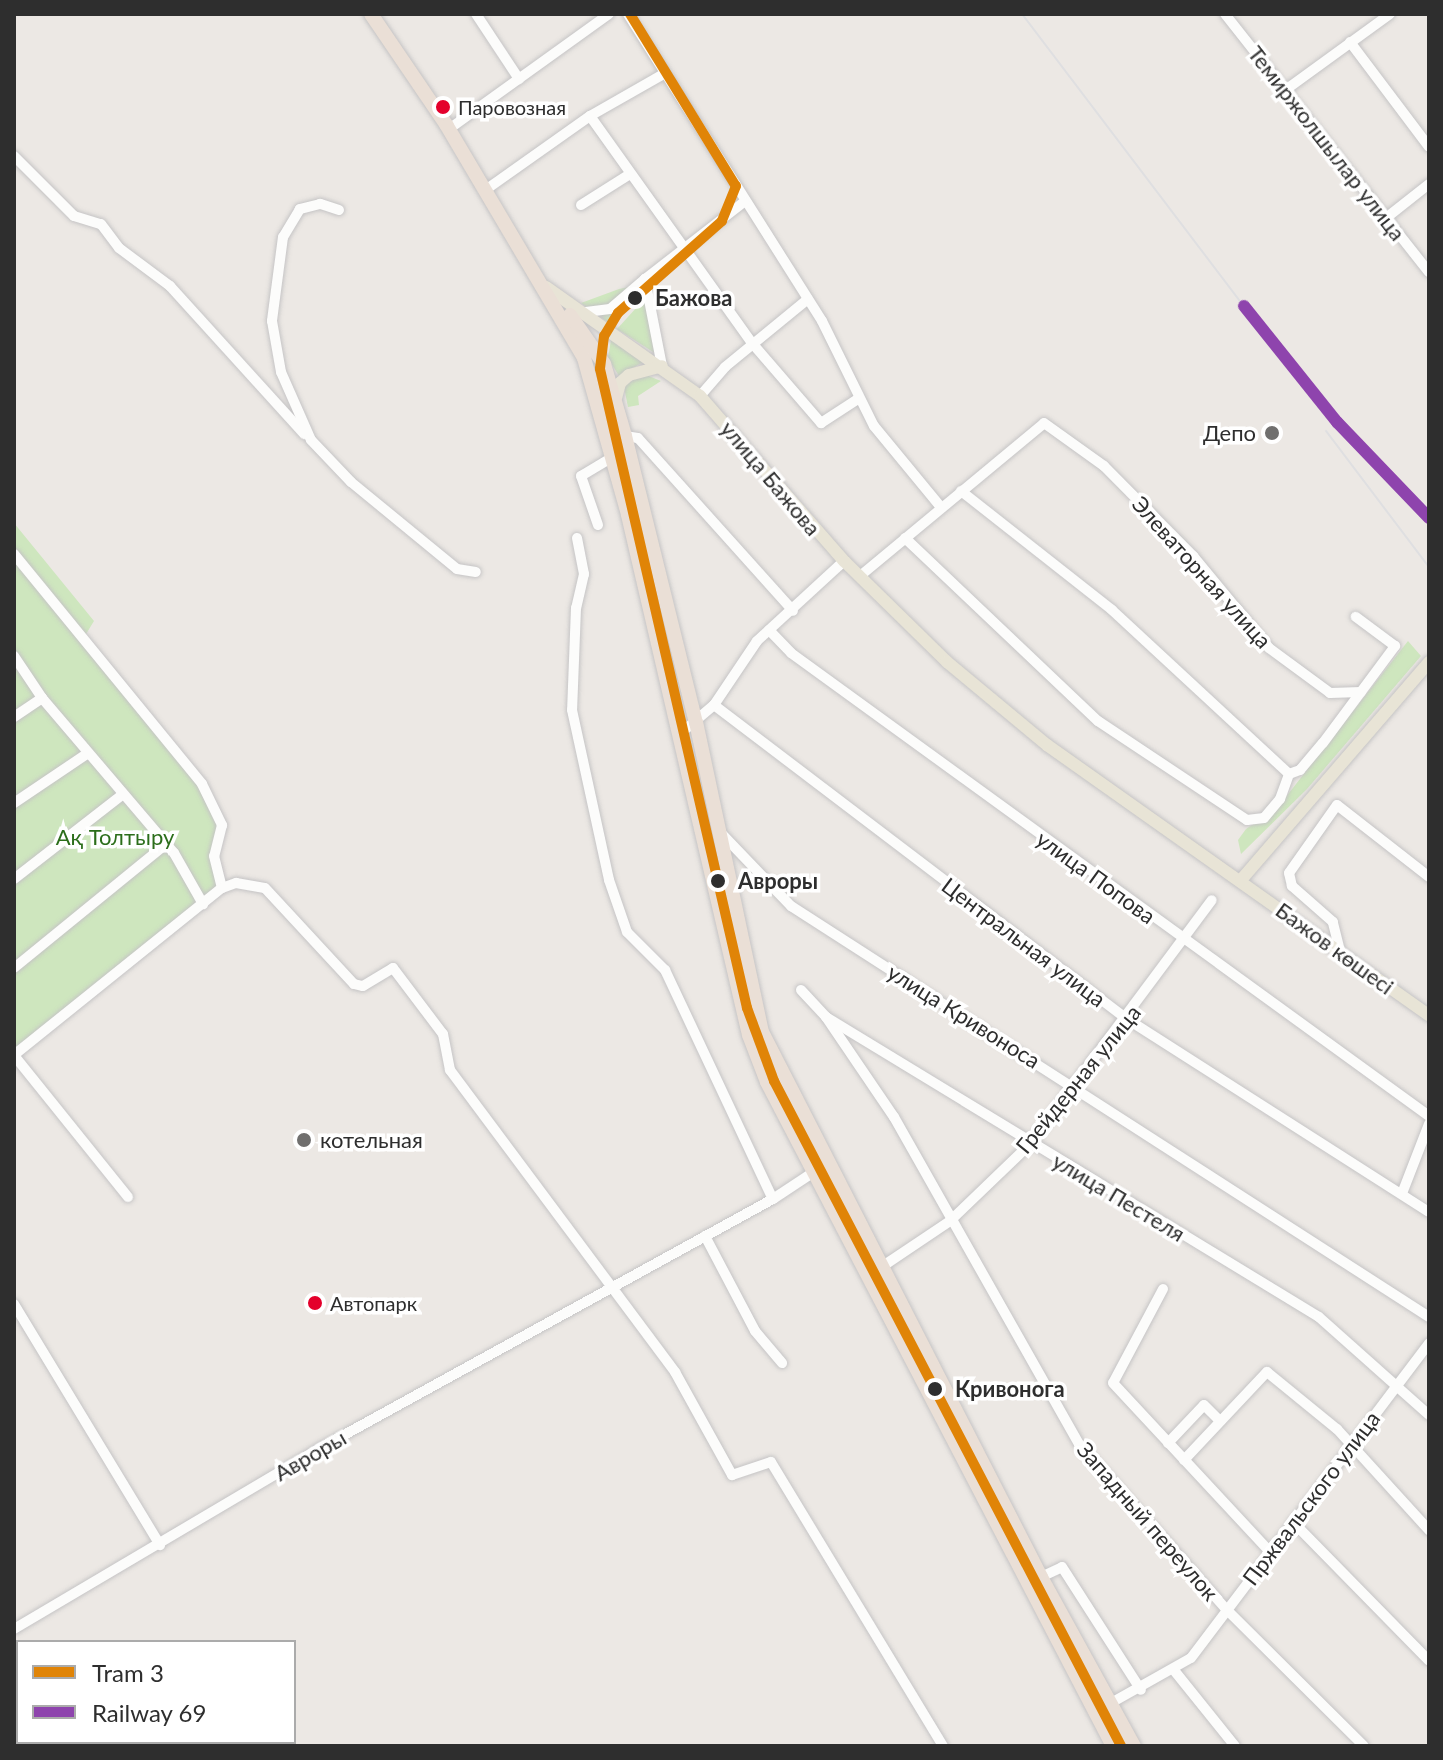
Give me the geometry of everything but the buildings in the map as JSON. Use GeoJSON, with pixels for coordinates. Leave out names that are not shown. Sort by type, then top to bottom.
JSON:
{"type":"FeatureCollection","features":[{"type":"Feature","properties":{"kind":"highway","name":"улица Бажова"},"geometry":{"type":"LineString","coordinates":[[371,14],[449,129],[484,191],[546,287]]}},
{"type":"Feature","properties":{"kind":"highway"},"geometry":{"type":"LineString","coordinates":[[546,287],[604,364],[625,436],[696,722],[709,829],[749,1035],[814,1172],[1113,1746]]}},
{"type":"Feature","properties":{"kind":"highway"},"geometry":{"type":"LineString","coordinates":[[546,287],[584,358],[613,457],[681,733],[762,1032],[1041,1577],[1134,1746]]}},
{"type":"Feature","properties":{"kind":"main road","name":"улица Бажова"},"geometry":{"type":"LineString","coordinates":[[546,287],[586,312],[700,396],[844,561],[947,662],[1047,745],[1241,880]]}},
{"type":"Feature","properties":{"kind":"main road"},"geometry":{"type":"LineString","coordinates":[[615,402],[620,383],[629,375],[662,366]]}},
{"type":"Feature","properties":{"kind":"main road"},"geometry":{"type":"LineString","coordinates":[[1241,880],[1429,662]]}},
{"type":"Feature","properties":{"kind":"main road","name":"Бажов көшесі"},"geometry":{"type":"LineString","coordinates":[[1241,880],[1429,1015]]}},
{"type":"Feature","properties":{"kind":"street"},"geometry":{"type":"LineString","coordinates":[[476,14],[519,79]]}},
{"type":"Feature","properties":{"kind":"street"},"geometry":{"type":"LineString","coordinates":[[449,129],[609,14]]}},
{"type":"Feature","properties":{"kind":"street"},"geometry":{"type":"LineString","coordinates":[[628,14],[662,75],[808,299],[858,399],[940,506]]}},
{"type":"Feature","properties":{"kind":"street","name":"Темиржолшылар улица"},"geometry":{"type":"LineString","coordinates":[[1225,14],[1429,272]]}},
{"type":"Feature","properties":{"kind":"street"},"geometry":{"type":"LineString","coordinates":[[1284,91],[1390,14]]}},
{"type":"Feature","properties":{"kind":"street"},"geometry":{"type":"LineString","coordinates":[[1350,42],[1429,147]]}},
{"type":"Feature","properties":{"kind":"street"},"geometry":{"type":"LineString","coordinates":[[484,191],[590,116],[662,75]]}},
{"type":"Feature","properties":{"kind":"street"},"geometry":{"type":"LineString","coordinates":[[590,116],[682,250],[752,343],[821,423],[858,399]]}},
{"type":"Feature","properties":{"kind":"street"},"geometry":{"type":"LineString","coordinates":[[14,156],[74,216],[101,224],[119,248],[170,286],[278,411],[405,530],[457,569],[476,572]]}},
{"type":"Feature","properties":{"kind":"street"},"geometry":{"type":"LineString","coordinates":[[581,205],[630,174]]}},
{"type":"Feature","properties":{"kind":"street"},"geometry":{"type":"LineString","coordinates":[[1386,218],[1429,184]]}},
{"type":"Feature","properties":{"kind":"street"},"geometry":{"type":"LineString","coordinates":[[586,312],[610,309],[744,202]]}},
{"type":"Feature","properties":{"kind":"street"},"geometry":{"type":"LineString","coordinates":[[311,440],[273,344],[276,285],[291,218],[310,205],[339,210]]}},
{"type":"Feature","properties":{"kind":"street"},"geometry":{"type":"LineString","coordinates":[[645,279],[662,366]]}},
{"type":"Feature","properties":{"kind":"street"},"geometry":{"type":"LineString","coordinates":[[700,396],[752,343],[808,299]]}},
{"type":"Feature","properties":{"kind":"street","name":"Элеваторная улица"},"geometry":{"type":"LineString","coordinates":[[961,491],[1044,423],[1112,474],[1193,556],[1269,648],[1330,693],[1361,692]]}},
{"type":"Feature","properties":{"kind":"street"},"geometry":{"type":"LineString","coordinates":[[625,436],[638,438],[793,611]]}},
{"type":"Feature","properties":{"kind":"street"},"geometry":{"type":"LineString","coordinates":[[598,525],[581,476],[613,457]]}},
{"type":"Feature","properties":{"kind":"street"},"geometry":{"type":"LineString","coordinates":[[860,576],[961,491],[1112,610],[1289,774]]}},
{"type":"Feature","properties":{"kind":"street"},"geometry":{"type":"LineString","coordinates":[[577,538],[584,574],[576,608],[572,710],[609,880],[627,932],[665,970],[773,1199]]}},
{"type":"Feature","properties":{"kind":"street"},"geometry":{"type":"LineString","coordinates":[[905,538],[1098,721],[1247,820],[1264,818],[1280,799],[1289,774]]}},
{"type":"Feature","properties":{"kind":"street"},"geometry":{"type":"LineString","coordinates":[[14,554],[202,784],[222,825],[214,856],[222,888]]}},
{"type":"Feature","properties":{"kind":"street"},"geometry":{"type":"LineString","coordinates":[[681,733],[714,705],[733,670],[769,630],[844,561]]}},
{"type":"Feature","properties":{"kind":"street"},"geometry":{"type":"LineString","coordinates":[[1289,774],[1300,770],[1395,646],[1356,617]]}},
{"type":"Feature","properties":{"kind":"street","name":"улица Попова"},"geometry":{"type":"LineString","coordinates":[[769,630],[791,653],[1183,942],[1429,1116]]}},
{"type":"Feature","properties":{"kind":"street"},"geometry":{"type":"LineString","coordinates":[[14,656],[42,698],[166,844],[203,904]]}},
{"type":"Feature","properties":{"kind":"street"},"geometry":{"type":"LineString","coordinates":[[14,717],[42,698]]}},
{"type":"Feature","properties":{"kind":"street","name":"Центральная улица"},"geometry":{"type":"LineString","coordinates":[[714,705],[1127,1019],[1403,1191],[1429,1212]]}},
{"type":"Feature","properties":{"kind":"street"},"geometry":{"type":"LineString","coordinates":[[14,803],[88,753]]}},
{"type":"Feature","properties":{"kind":"street"},"geometry":{"type":"LineString","coordinates":[[14,879],[123,794]]}},
{"type":"Feature","properties":{"kind":"street"},"geometry":{"type":"LineString","coordinates":[[1340,951],[1333,922],[1292,886],[1289,873],[1337,805],[1429,877]]}},
{"type":"Feature","properties":{"kind":"street","name":"улица Кривоноса"},"geometry":{"type":"LineString","coordinates":[[709,829],[791,906],[1429,1317]]}},
{"type":"Feature","properties":{"kind":"street"},"geometry":{"type":"LineString","coordinates":[[14,968],[166,844]]}},
{"type":"Feature","properties":{"kind":"street"},"geometry":{"type":"LineString","coordinates":[[128,1197],[14,1055],[222,888],[236,883],[265,888],[354,984],[363,986],[393,968],[443,1034],[450,1070],[609,1289],[675,1372],[732,1475],[771,1462],[943,1746]]}},
{"type":"Feature","properties":{"kind":"street","name":"Грейдерная улица"},"geometry":{"type":"LineString","coordinates":[[883,1266],[950,1221],[1030,1144],[1127,1019],[1212,900]]}},
{"type":"Feature","properties":{"kind":"street","name":"улица Пестеля"},"geometry":{"type":"LineString","coordinates":[[801,990],[826,1017],[1030,1144],[1319,1317],[1398,1383],[1429,1415]]}},
{"type":"Feature","properties":{"kind":"street","name":"Западный переулок"},"geometry":{"type":"LineString","coordinates":[[826,1017],[894,1117],[950,1221],[1079,1444],[1226,1609],[1364,1746]]}},
{"type":"Feature","properties":{"kind":"street"},"geometry":{"type":"LineString","coordinates":[[1403,1191],[1429,1124]]}},
{"type":"Feature","properties":{"kind":"street","name":"Авроры"},"geometry":{"type":"LineString","coordinates":[[14,1629],[324,1446],[773,1199],[829,1162]]}},
{"type":"Feature","properties":{"kind":"street"},"geometry":{"type":"LineString","coordinates":[[705,1236],[755,1331],[782,1363]]}},
{"type":"Feature","properties":{"kind":"street"},"geometry":{"type":"LineString","coordinates":[[1163,1289],[1113,1383],[1270,1552]]}},
{"type":"Feature","properties":{"kind":"street"},"geometry":{"type":"LineString","coordinates":[[14,1304],[160,1545]]}},
{"type":"Feature","properties":{"kind":"street","name":"Пржвальского улица"},"geometry":{"type":"LineString","coordinates":[[1095,1712],[1141,1690],[1191,1658],[1429,1343]]}},
{"type":"Feature","properties":{"kind":"street"},"geometry":{"type":"LineString","coordinates":[[1184,1460],[1267,1372],[1337,1429],[1350,1447],[1429,1530]]}},
{"type":"Feature","properties":{"kind":"street"},"geometry":{"type":"LineString","coordinates":[[1168,1443],[1204,1405],[1220,1421]]}},
{"type":"Feature","properties":{"kind":"street"},"geometry":{"type":"LineString","coordinates":[[1293,1522],[1429,1661]]}},
{"type":"Feature","properties":{"kind":"street"},"geometry":{"type":"LineString","coordinates":[[1041,1577],[1062,1567],[1141,1690]]}},
{"type":"Feature","properties":{"kind":"street"},"geometry":{"type":"LineString","coordinates":[[1173,1669],[1235,1746]]}},
{"type":"Feature","properties":{"kind":"green space"},"geometry":{"type":"Polygon","coordinates":[[[639,285],[609,323],[581,303],[619,289],[639,285]]]}},
{"type":"Feature","properties":{"kind":"green space"},"geometry":{"type":"Polygon","coordinates":[[[647,296],[661,357],[617,329],[647,296]]]}},
{"type":"Feature","properties":{"kind":"green space"},"geometry":{"type":"Polygon","coordinates":[[[611,340],[643,362],[619,376],[608,358],[611,340]]]}},
{"type":"Feature","properties":{"kind":"green space"},"geometry":{"type":"Polygon","coordinates":[[[641,373],[661,381],[638,396],[639,405],[628,407],[624,387],[641,373]]]}},
{"type":"Feature","properties":{"kind":"green space","name":"Ақ Толтыру"},"geometry":{"type":"Polygon","coordinates":[[[14,523],[94,621],[83,639],[202,784],[222,825],[214,856],[222,888],[14,1055],[14,523]]]}},
{"type":"Feature","properties":{"kind":"green space"},"geometry":{"type":"Polygon","coordinates":[[[1408,641],[1421,656],[1307,789],[1241,854],[1238,840],[1246,829],[1278,807],[1408,641]]]}},
{"type":"Feature","properties":{"kind":"railway"},"geometry":{"type":"LineString","coordinates":[[1022,14],[1244,306]]}},
{"type":"Feature","properties":{"kind":"railway"},"geometry":{"type":"LineString","coordinates":[[1326,431],[1429,567]]}},
{"type":"Feature","properties":{"kind":"tram line","name":"3"},"geometry":{"type":"LineString","coordinates":[[630,14],[736,186],[722,221],[618,313],[604,336],[600,369],[747,1008],[774,1081],[1121,1746]]}},
{"type":"Feature","properties":{"kind":"rail line","name":"69"},"geometry":{"type":"LineString","coordinates":[[1244,306],[1337,422],[1429,518]]}},
{"type":"Feature","properties":{"kind":"place","name":"Паровозная"},"geometry":{"type":"Point","coordinates":[443,107]}},
{"type":"Feature","properties":{"kind":"place","name":"Бажова"},"geometry":{"type":"Point","coordinates":[635,298]}},
{"type":"Feature","properties":{"kind":"place","name":"Депо"},"geometry":{"type":"Point","coordinates":[1272,433]}},
{"type":"Feature","properties":{"kind":"place","name":"Авроры"},"geometry":{"type":"Point","coordinates":[718,881]}},
{"type":"Feature","properties":{"kind":"place","name":"котельная"},"geometry":{"type":"Point","coordinates":[304,1140]}},
{"type":"Feature","properties":{"kind":"place","name":"Автопарк"},"geometry":{"type":"Point","coordinates":[315,1303]}},
{"type":"Feature","properties":{"kind":"place","name":"Кривонога"},"geometry":{"type":"Point","coordinates":[935,1389]}}]}
